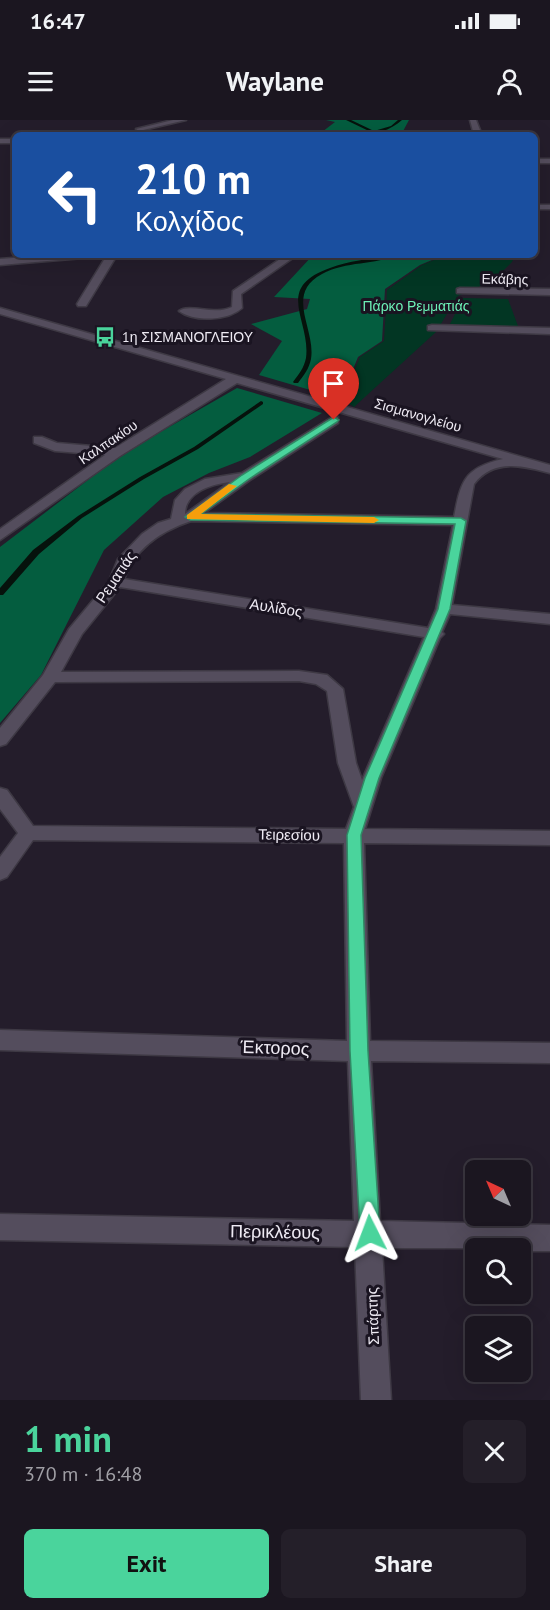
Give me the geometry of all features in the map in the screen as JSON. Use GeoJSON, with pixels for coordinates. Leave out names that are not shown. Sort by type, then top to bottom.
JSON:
{"type":"FeatureCollection","features":[{"type":"Feature","properties":{"kind":"street"},"geometry":{"type":"LineString","coordinates":[[137,120],[141,132],[183,120]]}},
{"type":"Feature","properties":{"kind":"street"},"geometry":{"type":"LineString","coordinates":[[0,262],[47,258]]}},
{"type":"Feature","properties":{"kind":"street"},"geometry":{"type":"LineString","coordinates":[[82,304],[110,258]]}},
{"type":"Feature","properties":{"kind":"street"},"geometry":{"type":"LineString","coordinates":[[184,311],[213,315],[232,312],[237,308],[236,293],[250,286],[287,258]]}},
{"type":"Feature","properties":{"kind":"street","name":"Εκάβης"},"geometry":{"type":"LineString","coordinates":[[460,291],[550,292]]}},
{"type":"Feature","properties":{"kind":"street","name":"Σισμανογλείου"},"geometry":{"type":"LineString","coordinates":[[0,311],[550,469]]}},
{"type":"Feature","properties":{"kind":"street"},"geometry":{"type":"LineString","coordinates":[[0,316],[16,315]]}},
{"type":"Feature","properties":{"kind":"street"},"geometry":{"type":"LineString","coordinates":[[432,328],[550,331]]}},
{"type":"Feature","properties":{"kind":"street","name":"Καλπακίου"},"geometry":{"type":"LineString","coordinates":[[0,536],[118,452],[236,378]]}},
{"type":"Feature","properties":{"kind":"street","name":"Ρεματιάς"},"geometry":{"type":"LineString","coordinates":[[0,740],[51,677],[75,632],[116,582],[123,562],[133,550],[155,531],[184,519],[334,420]]}},
{"type":"Feature","properties":{"kind":"street"},"geometry":{"type":"LineString","coordinates":[[38,440],[54,447],[118,452]]}},
{"type":"Feature","properties":{"kind":"street","name":"Σπάρτης"},"geometry":{"type":"LineString","coordinates":[[376,1400],[370,1233],[359,1051],[354,835],[362,805],[436,634],[444,609],[467,484],[472,476],[486,467],[520,460]]}},
{"type":"Feature","properties":{"kind":"street"},"geometry":{"type":"LineString","coordinates":[[245,477],[233,477],[193,490],[180,499],[176,510],[184,519],[461,521]]}},
{"type":"Feature","properties":{"kind":"street","name":"Αυλίδος"},"geometry":{"type":"LineString","coordinates":[[116,582],[436,634]]}},
{"type":"Feature","properties":{"kind":"street"},"geometry":{"type":"LineString","coordinates":[[444,609],[550,620]]}},
{"type":"Feature","properties":{"kind":"street"},"geometry":{"type":"LineString","coordinates":[[51,677],[299,676],[321,679],[335,689],[347,762],[362,805]]}},
{"type":"Feature","properties":{"kind":"street"},"geometry":{"type":"LineString","coordinates":[[0,795],[28,833],[0,872]]}},
{"type":"Feature","properties":{"kind":"street","name":"Τειρεσίου"},"geometry":{"type":"LineString","coordinates":[[28,833],[550,838]]}},
{"type":"Feature","properties":{"kind":"street","name":"Έκτορος"},"geometry":{"type":"LineString","coordinates":[[0,1040],[359,1051],[550,1053]]}},
{"type":"Feature","properties":{"kind":"street","name":"Περικλέους"},"geometry":{"type":"LineString","coordinates":[[0,1227],[550,1238]]}},
{"type":"Feature","properties":{"kind":"green space"},"geometry":{"type":"Polygon","coordinates":[[[326,120],[409,120],[403,132],[322,132],[335,122],[326,120]]]}},
{"type":"Feature","properties":{"kind":"green space"},"geometry":{"type":"Polygon","coordinates":[[[310,258],[437,258],[420,265],[385,289],[382,341],[358,357],[341,399],[259,375],[282,341],[251,324],[307,309],[310,299],[274,297],[310,258]]]}},
{"type":"Feature","properties":{"kind":"green space","name":"Πάρκο Ρεμματιάς"},"geometry":{"type":"Polygon","coordinates":[[[439,258],[514,258],[494,280],[458,296],[436,332],[354,407],[342,399],[360,357],[384,341],[387,290],[422,265],[439,258]]]}},
{"type":"Feature","properties":{"kind":"green space"},"geometry":{"type":"Polygon","coordinates":[[[463,298],[508,299],[518,326],[449,326],[463,298]]]}},
{"type":"Feature","properties":{"kind":"green space"},"geometry":{"type":"Polygon","coordinates":[[[237,388],[322,413],[250,457],[209,473],[163,497],[104,550],[41,675],[0,723],[0,547],[122,454],[237,388]]]}},
{"type":"Feature","properties":{"kind":"waterway"},"geometry":{"type":"LineString","coordinates":[[348,120],[372,131]]}},
{"type":"Feature","properties":{"kind":"waterway"},"geometry":{"type":"LineString","coordinates":[[373,132],[392,127],[400,120]]}},
{"type":"Feature","properties":{"kind":"waterway"},"geometry":{"type":"LineString","coordinates":[[296,382],[305,370],[309,356],[301,314],[300,301],[303,289],[320,273],[352,263],[380,258]]}},
{"type":"Feature","properties":{"kind":"waterway"},"geometry":{"type":"LineString","coordinates":[[0,593],[36,552],[80,517],[142,478],[196,448],[261,403]]}},
{"type":"Feature","properties":{"kind":"slow traffic"},"geometry":{"type":"LineString","coordinates":[[232,486],[190,517],[374,520]]}},
{"type":"Feature","properties":{"kind":"place","name":"1η ΣΙΣΜΑΝΟΓΛΕΙΟΥ"},"geometry":{"type":"Point","coordinates":[105,337]}},
{"type":"Feature","properties":{"kind":"route"},"geometry":{"type":"LineString","coordinates":[[334,420],[245,477],[190,517],[461,521],[444,609],[436,634],[372,778],[354,835],[359,1051],[370,1233]]}}]}
